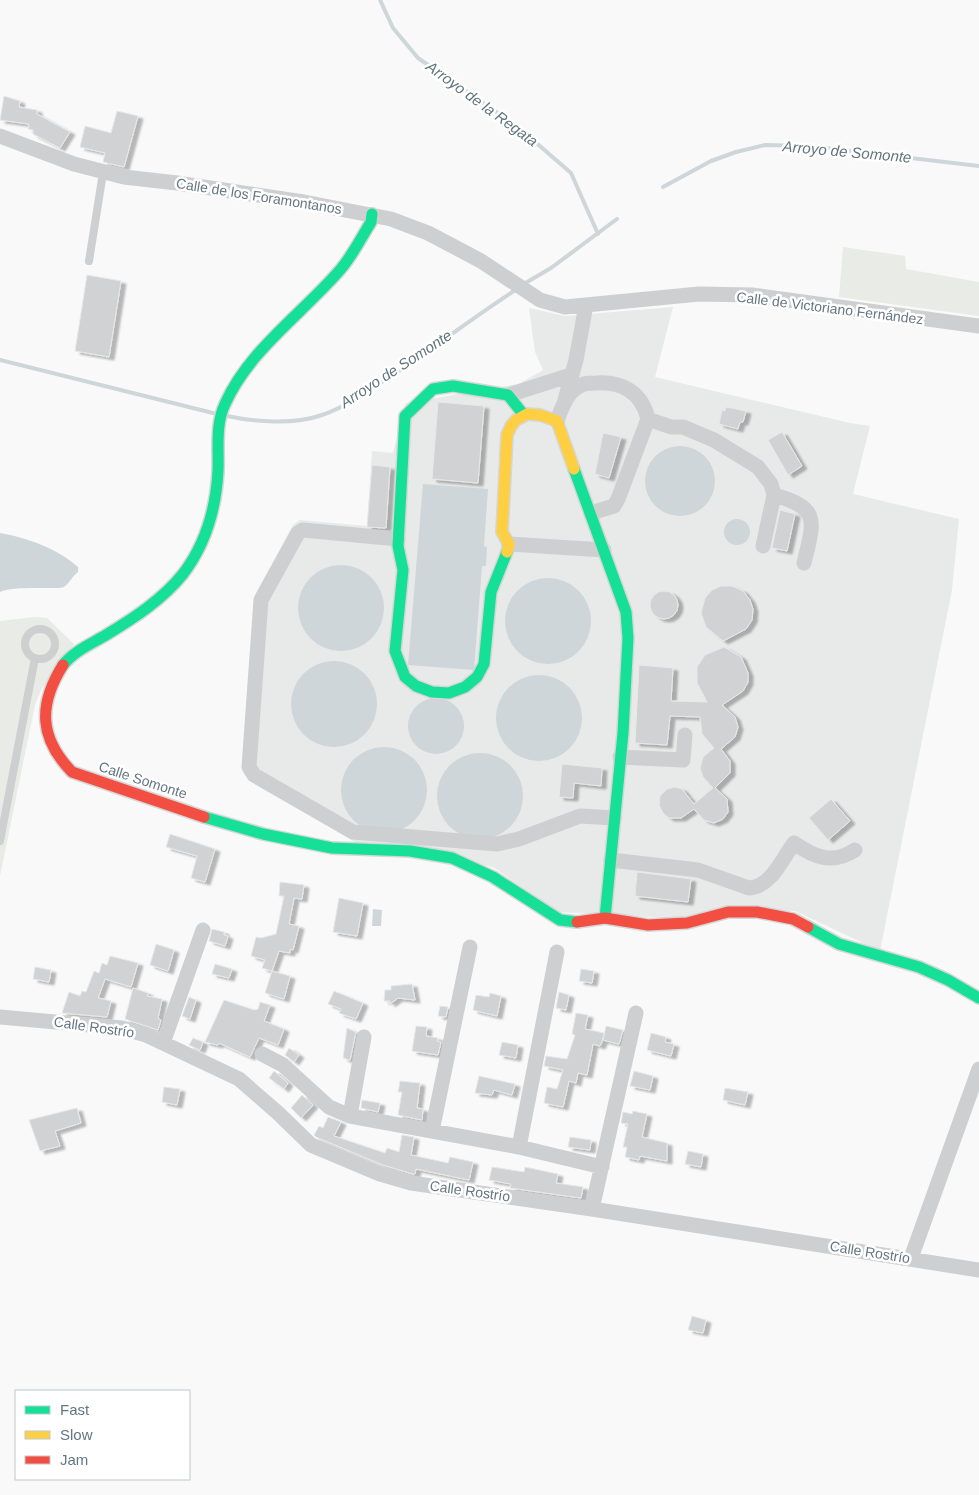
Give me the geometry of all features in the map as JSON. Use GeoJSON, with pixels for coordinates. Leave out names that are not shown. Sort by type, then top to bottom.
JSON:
{"type":"FeatureCollection","features":[{"type":"Feature","properties":{"kind":"street","name":"Calle de los Foramontanos"},"geometry":{"type":"LineString","coordinates":[[0,136],[103,173],[372,214],[428,233],[481,261],[508,280]]}},
{"type":"Feature","properties":{"kind":"street","name":"Calle Somonte"},"geometry":{"type":"LineString","coordinates":[[372,214],[371,222],[342,268],[256,357],[238,380],[224,406],[218,428],[217,482],[211,513],[194,558],[178,584],[147,609],[67,661],[56,677],[50,695],[46,730],[55,753],[72,772],[212,820],[273,836],[332,848],[410,851],[452,858],[493,877],[560,920],[571,923],[605,918],[648,925],[687,923],[728,912],[757,912],[793,919],[839,944],[878,957],[919,967],[948,980],[979,998]]}},
{"type":"Feature","properties":{"kind":"street","name":"Calle de Victoriano Fernández"},"geometry":{"type":"LineString","coordinates":[[508,280],[533,296],[566,306],[699,294],[752,295],[979,326]]}},
{"type":"Feature","properties":{"kind":"street"},"geometry":{"type":"LineString","coordinates":[[586,305],[565,400],[557,420],[626,612],[628,638],[620,757],[605,918]]}},
{"type":"Feature","properties":{"kind":"street"},"geometry":{"type":"LineString","coordinates":[[557,420],[532,412],[523,414],[512,422],[507,435],[502,532],[509,544],[505,560],[491,592],[484,664],[477,677],[465,687],[450,692],[432,692],[416,686],[405,677],[396,651],[403,570],[398,539],[406,416],[433,389],[454,386],[508,394],[571,375]]}},
{"type":"Feature","properties":{"kind":"street"},"geometry":{"type":"LineString","coordinates":[[565,400],[584,384],[616,384],[629,389],[639,398],[645,408],[648,419],[614,506],[591,513]]}},
{"type":"Feature","properties":{"kind":"street"},"geometry":{"type":"LineString","coordinates":[[508,394],[523,414]]}},
{"type":"Feature","properties":{"kind":"street"},"geometry":{"type":"LineString","coordinates":[[648,419],[671,427],[683,427],[714,440],[746,458],[767,477],[774,495],[763,546]]}},
{"type":"Feature","properties":{"kind":"street"},"geometry":{"type":"LineString","coordinates":[[774,495],[796,502],[808,511],[812,518],[812,530],[804,563]]}},
{"type":"Feature","properties":{"kind":"street"},"geometry":{"type":"LineString","coordinates":[[398,539],[303,530],[298,533],[261,600],[249,767],[254,775],[353,832],[497,844],[519,839],[580,816],[614,818]]}},
{"type":"Feature","properties":{"kind":"street"},"geometry":{"type":"LineString","coordinates":[[509,544],[604,550]]}},
{"type":"Feature","properties":{"kind":"street"},"geometry":{"type":"LineString","coordinates":[[620,757],[683,760],[685,736]]}},
{"type":"Feature","properties":{"kind":"street"},"geometry":{"type":"LineString","coordinates":[[757,912],[765,883],[794,843],[822,858],[836,859],[855,850]]}},
{"type":"Feature","properties":{"kind":"street"},"geometry":{"type":"LineString","coordinates":[[611,860],[698,870],[749,888],[756,888],[765,883]]}},
{"type":"Feature","properties":{"kind":"street"},"geometry":{"type":"LineString","coordinates":[[163,1043],[203,930]]}},
{"type":"Feature","properties":{"kind":"street"},"geometry":{"type":"LineString","coordinates":[[432,1131],[470,947]]}},
{"type":"Feature","properties":{"kind":"street"},"geometry":{"type":"LineString","coordinates":[[519,1147],[557,952]]}},
{"type":"Feature","properties":{"kind":"street"},"geometry":{"type":"LineString","coordinates":[[592,1209],[636,1013]]}},
{"type":"Feature","properties":{"kind":"street","name":"Calle Rostrío"},"geometry":{"type":"LineString","coordinates":[[0,1017],[122,1028],[146,1035],[239,1079],[278,1112],[311,1145],[380,1174],[412,1183],[592,1209],[979,1270]]}},
{"type":"Feature","properties":{"kind":"street"},"geometry":{"type":"LineString","coordinates":[[350,1116],[364,1037]]}},
{"type":"Feature","properties":{"kind":"street"},"geometry":{"type":"LineString","coordinates":[[262,1054],[283,1065],[329,1107],[350,1116],[519,1147],[602,1166]]}},
{"type":"Feature","properties":{"kind":"street"},"geometry":{"type":"LineString","coordinates":[[911,1258],[979,1069]]}},
{"type":"Feature","properties":{"kind":"lane"},"geometry":{"type":"LineString","coordinates":[[89,261],[103,173]]}},
{"type":"Feature","properties":{"kind":"lane"},"geometry":{"type":"LineString","coordinates":[[37,630],[47,631],[54,638],[53,652],[45,658],[35,658],[28,653],[25,643],[29,635],[37,630]]}},
{"type":"Feature","properties":{"kind":"lane"},"geometry":{"type":"LineString","coordinates":[[53,652],[67,661]]}},
{"type":"Feature","properties":{"kind":"lane"},"geometry":{"type":"LineString","coordinates":[[0,841],[35,658]]}},
{"type":"Feature","properties":{"kind":"shaded area"},"geometry":{"type":"Polygon","coordinates":[[[843,247],[905,256],[906,269],[979,282],[979,316],[839,297],[843,247]]]}},
{"type":"Feature","properties":{"kind":"shaded area"},"geometry":{"type":"Polygon","coordinates":[[[673,307],[655,377],[850,423],[870,426],[853,494],[959,519],[952,590],[880,951],[795,911],[671,918],[558,912],[493,867],[355,842],[251,780],[244,755],[256,593],[293,525],[300,520],[367,526],[372,451],[393,453],[406,403],[519,384],[543,370],[535,352],[529,308],[565,316],[673,307]]]}},
{"type":"Feature","properties":{"kind":"shaded area"},"geometry":{"type":"Polygon","coordinates":[[[680,446],[693,449],[705,456],[712,468],[715,481],[712,494],[705,506],[693,513],[680,516],[667,513],[655,506],[648,494],[645,481],[648,468],[655,456],[667,449],[680,446]]]}},
{"type":"Feature","properties":{"kind":"shaded area"},"geometry":{"type":"Polygon","coordinates":[[[423,484],[488,489],[484,546],[487,547],[486,566],[482,566],[474,670],[408,665],[423,484]]]}},
{"type":"Feature","properties":{"kind":"shaded area"},"geometry":{"type":"Polygon","coordinates":[[[737,519],[747,522],[750,532],[747,542],[737,545],[727,542],[724,532],[727,522],[737,519]]]}},
{"type":"Feature","properties":{"kind":"shaded area"},"geometry":{"type":"Polygon","coordinates":[[[0,533],[31,541],[61,554],[78,567],[78,572],[64,587],[25,588],[0,592],[0,533]]]}},
{"type":"Feature","properties":{"kind":"shaded area"},"geometry":{"type":"Polygon","coordinates":[[[333,565],[349,565],[358,568],[372,577],[381,591],[384,608],[381,625],[372,639],[358,648],[349,651],[333,651],[317,644],[305,632],[298,616],[298,600],[305,584],[317,572],[333,565]]]}},
{"type":"Feature","properties":{"kind":"shaded area"},"geometry":{"type":"Polygon","coordinates":[[[540,578],[556,578],[565,581],[579,590],[588,604],[591,621],[588,638],[579,652],[565,661],[556,664],[540,664],[524,657],[512,645],[505,629],[505,613],[512,597],[524,585],[540,578]]]}},
{"type":"Feature","properties":{"kind":"shaded area"},"geometry":{"type":"Polygon","coordinates":[[[35,617],[47,618],[74,644],[41,690],[35,705],[0,876],[0,621],[35,617]]]}},
{"type":"Feature","properties":{"kind":"shaded area"},"geometry":{"type":"Polygon","coordinates":[[[326,661],[342,661],[351,664],[365,673],[374,687],[377,704],[374,721],[365,735],[351,744],[342,747],[326,747],[310,740],[298,728],[291,712],[291,696],[298,680],[310,668],[326,661]]]}},
{"type":"Feature","properties":{"kind":"shaded area"},"geometry":{"type":"Polygon","coordinates":[[[531,675],[547,675],[556,678],[570,687],[579,701],[582,718],[579,735],[570,749],[556,758],[547,761],[531,761],[515,754],[503,742],[496,726],[496,710],[503,694],[515,682],[531,675]]]}},
{"type":"Feature","properties":{"kind":"shaded area"},"geometry":{"type":"Polygon","coordinates":[[[436,698],[447,700],[456,706],[462,715],[464,726],[462,737],[456,746],[447,752],[436,754],[425,752],[416,746],[410,737],[408,726],[410,715],[416,706],[425,700],[436,698]]]}},
{"type":"Feature","properties":{"kind":"shaded area"},"geometry":{"type":"Polygon","coordinates":[[[384,747],[400,750],[408,754],[420,766],[424,774],[427,790],[424,806],[420,814],[408,826],[400,830],[384,833],[368,830],[360,826],[348,814],[344,806],[341,790],[344,774],[348,766],[360,754],[368,750],[384,747]]]}},
{"type":"Feature","properties":{"kind":"shaded area"},"geometry":{"type":"Polygon","coordinates":[[[480,753],[496,756],[504,760],[516,772],[520,780],[523,796],[520,812],[516,820],[504,832],[496,836],[480,839],[464,836],[456,832],[444,820],[440,812],[437,796],[440,780],[444,772],[456,760],[464,756],[480,753]]]}},
{"type":"Feature","properties":{"kind":"shaded area"},"geometry":{"type":"Polygon","coordinates":[[[373,909],[382,910],[381,926],[372,926],[373,909]]]}},
{"type":"Feature","properties":{"kind":"building"},"geometry":{"type":"Polygon","coordinates":[[[4,96],[20,101],[19,107],[37,110],[37,114],[70,132],[60,148],[33,134],[33,130],[28,129],[29,124],[0,120],[4,96]]]}},
{"type":"Feature","properties":{"kind":"building"},"geometry":{"type":"Polygon","coordinates":[[[117,111],[138,116],[124,167],[103,162],[105,153],[80,147],[85,126],[111,133],[117,111]]]}},
{"type":"Feature","properties":{"kind":"building"},"geometry":{"type":"Polygon","coordinates":[[[87,275],[121,281],[109,357],[75,351],[87,275]]]}},
{"type":"Feature","properties":{"kind":"building"},"geometry":{"type":"Polygon","coordinates":[[[438,402],[484,406],[478,483],[432,479],[438,402]]]}},
{"type":"Feature","properties":{"kind":"building"},"geometry":{"type":"Polygon","coordinates":[[[726,407],[746,411],[743,422],[740,422],[738,429],[719,424],[722,410],[725,411],[726,407]]]}},
{"type":"Feature","properties":{"kind":"building"},"geometry":{"type":"Polygon","coordinates":[[[782,432],[802,466],[788,475],[768,440],[782,432]]]}},
{"type":"Feature","properties":{"kind":"building"},"geometry":{"type":"Polygon","coordinates":[[[603,433],[621,437],[609,478],[595,474],[603,433]]]}},
{"type":"Feature","properties":{"kind":"building"},"geometry":{"type":"Polygon","coordinates":[[[372,465],[390,467],[386,528],[367,527],[372,465]]]}},
{"type":"Feature","properties":{"kind":"building"},"geometry":{"type":"Polygon","coordinates":[[[780,510],[795,514],[787,551],[772,548],[780,510]]]}},
{"type":"Feature","properties":{"kind":"building"},"geometry":{"type":"Polygon","coordinates":[[[721,586],[732,586],[743,591],[750,600],[753,609],[752,620],[746,629],[723,641],[706,627],[701,613],[705,598],[712,590],[721,586]]]}},
{"type":"Feature","properties":{"kind":"building"},"geometry":{"type":"Polygon","coordinates":[[[664,591],[674,595],[678,605],[674,615],[664,619],[654,615],[650,605],[654,595],[664,591]]]}},
{"type":"Feature","properties":{"kind":"building"},"geometry":{"type":"Polygon","coordinates":[[[724,647],[741,657],[748,673],[748,682],[743,691],[722,705],[735,717],[738,727],[735,737],[721,749],[730,761],[730,773],[715,788],[727,799],[728,812],[723,819],[714,823],[704,820],[694,809],[681,818],[669,818],[663,813],[659,805],[660,796],[667,789],[675,787],[682,789],[694,804],[713,788],[703,777],[700,768],[703,757],[714,748],[702,734],[700,717],[670,716],[667,745],[635,743],[639,665],[673,668],[671,701],[707,702],[697,683],[697,667],[705,655],[724,647]]]}},
{"type":"Feature","properties":{"kind":"building"},"geometry":{"type":"Polygon","coordinates":[[[562,764],[602,768],[601,786],[574,783],[573,798],[559,797],[562,764]]]}},
{"type":"Feature","properties":{"kind":"building"},"geometry":{"type":"Polygon","coordinates":[[[831,799],[850,821],[828,840],[809,818],[831,799]]]}},
{"type":"Feature","properties":{"kind":"building"},"geometry":{"type":"Polygon","coordinates":[[[170,834],[215,849],[205,882],[191,878],[197,856],[166,847],[170,834]]]}},
{"type":"Feature","properties":{"kind":"building"},"geometry":{"type":"Polygon","coordinates":[[[637,872],[691,879],[688,902],[635,896],[637,872]]]}},
{"type":"Feature","properties":{"kind":"building"},"geometry":{"type":"Polygon","coordinates":[[[280,882],[304,885],[302,899],[294,898],[289,924],[299,926],[293,950],[290,949],[290,953],[279,951],[272,971],[262,968],[265,960],[251,956],[256,937],[261,938],[276,934],[284,896],[279,896],[280,882]]]}},
{"type":"Feature","properties":{"kind":"building"},"geometry":{"type":"Polygon","coordinates":[[[339,898],[363,903],[357,936],[333,932],[339,898]]]}},
{"type":"Feature","properties":{"kind":"building"},"geometry":{"type":"Polygon","coordinates":[[[212,929],[224,932],[224,935],[228,936],[225,946],[209,941],[212,929]]]}},
{"type":"Feature","properties":{"kind":"building"},"geometry":{"type":"Polygon","coordinates":[[[156,944],[174,950],[168,971],[150,965],[156,944]]]}},
{"type":"Feature","properties":{"kind":"building"},"geometry":{"type":"Polygon","coordinates":[[[110,956],[138,963],[131,987],[105,979],[98,998],[111,1001],[107,1017],[62,1013],[69,992],[80,996],[82,991],[86,992],[94,971],[99,973],[102,963],[107,965],[110,956]]]}},
{"type":"Feature","properties":{"kind":"building"},"geometry":{"type":"Polygon","coordinates":[[[215,964],[232,969],[229,978],[212,974],[215,964]]]}},
{"type":"Feature","properties":{"kind":"building"},"geometry":{"type":"Polygon","coordinates":[[[35,967],[51,970],[49,982],[33,979],[35,967]]]}},
{"type":"Feature","properties":{"kind":"building"},"geometry":{"type":"Polygon","coordinates":[[[581,969],[594,971],[592,983],[579,981],[581,969]]]}},
{"type":"Feature","properties":{"kind":"building"},"geometry":{"type":"Polygon","coordinates":[[[272,971],[290,976],[284,999],[265,993],[272,971]]]}},
{"type":"Feature","properties":{"kind":"building"},"geometry":{"type":"Polygon","coordinates":[[[412,984],[415,1000],[398,998],[390,1004],[390,1001],[384,1001],[385,990],[391,990],[391,986],[412,984]]]}},
{"type":"Feature","properties":{"kind":"building"},"geometry":{"type":"Polygon","coordinates":[[[133,988],[148,993],[147,996],[162,999],[158,1018],[161,1020],[158,1030],[125,1019],[133,988]]]}},
{"type":"Feature","properties":{"kind":"building"},"geometry":{"type":"Polygon","coordinates":[[[334,991],[363,1003],[356,1019],[339,1013],[341,1009],[328,1004],[334,991]]]}},
{"type":"Feature","properties":{"kind":"building"},"geometry":{"type":"Polygon","coordinates":[[[559,992],[569,995],[566,1010],[556,1008],[559,992]]]}},
{"type":"Feature","properties":{"kind":"building"},"geometry":{"type":"Polygon","coordinates":[[[490,993],[501,996],[497,1016],[473,1010],[476,995],[489,997],[490,993]]]}},
{"type":"Feature","properties":{"kind":"building"},"geometry":{"type":"Polygon","coordinates":[[[189,997],[196,1000],[190,1019],[182,1016],[189,997]]]}},
{"type":"Feature","properties":{"kind":"building"},"geometry":{"type":"Polygon","coordinates":[[[224,1000],[254,1010],[258,1009],[260,1002],[270,1005],[264,1021],[284,1029],[278,1045],[259,1038],[250,1057],[219,1043],[218,1045],[205,1042],[224,1000]]]}},
{"type":"Feature","properties":{"kind":"building"},"geometry":{"type":"Polygon","coordinates":[[[440,1006],[448,1007],[446,1017],[438,1016],[440,1006]]]}},
{"type":"Feature","properties":{"kind":"building"},"geometry":{"type":"Polygon","coordinates":[[[576,1013],[588,1015],[585,1029],[604,1033],[602,1042],[600,1046],[593,1044],[587,1075],[578,1073],[576,1083],[569,1081],[563,1107],[544,1103],[547,1087],[557,1089],[563,1070],[544,1066],[546,1056],[567,1059],[575,1035],[572,1034],[576,1013]]]}},
{"type":"Feature","properties":{"kind":"building"},"geometry":{"type":"Polygon","coordinates":[[[416,1026],[427,1027],[426,1036],[438,1038],[437,1041],[441,1042],[438,1055],[412,1051],[416,1026]]]}},
{"type":"Feature","properties":{"kind":"building"},"geometry":{"type":"Polygon","coordinates":[[[606,1026],[623,1030],[619,1044],[603,1040],[606,1026]]]}},
{"type":"Feature","properties":{"kind":"building"},"geometry":{"type":"Polygon","coordinates":[[[347,1028],[356,1032],[350,1060],[343,1058],[347,1028]]]}},
{"type":"Feature","properties":{"kind":"building"},"geometry":{"type":"Polygon","coordinates":[[[651,1033],[666,1037],[665,1042],[674,1044],[671,1056],[647,1050],[651,1033]]]}},
{"type":"Feature","properties":{"kind":"building"},"geometry":{"type":"Polygon","coordinates":[[[193,1038],[203,1042],[200,1050],[189,1045],[193,1038]]]}},
{"type":"Feature","properties":{"kind":"building"},"geometry":{"type":"Polygon","coordinates":[[[502,1042],[518,1045],[516,1058],[499,1055],[502,1042]]]}},
{"type":"Feature","properties":{"kind":"building"},"geometry":{"type":"Polygon","coordinates":[[[289,1048],[299,1055],[294,1062],[285,1055],[289,1048]]]}},
{"type":"Feature","properties":{"kind":"building"},"geometry":{"type":"Polygon","coordinates":[[[274,1071],[288,1083],[284,1089],[269,1078],[274,1071]]]}},
{"type":"Feature","properties":{"kind":"building"},"geometry":{"type":"Polygon","coordinates":[[[634,1071],[653,1076],[650,1090],[630,1086],[634,1071]]]}},
{"type":"Feature","properties":{"kind":"building"},"geometry":{"type":"Polygon","coordinates":[[[479,1076],[515,1084],[512,1095],[494,1090],[492,1095],[475,1093],[479,1076]]]}},
{"type":"Feature","properties":{"kind":"building"},"geometry":{"type":"Polygon","coordinates":[[[400,1081],[420,1083],[417,1108],[423,1109],[422,1120],[398,1115],[402,1092],[398,1092],[400,1081]]]}},
{"type":"Feature","properties":{"kind":"building"},"geometry":{"type":"Polygon","coordinates":[[[164,1087],[180,1089],[177,1105],[162,1102],[164,1087]]]}},
{"type":"Feature","properties":{"kind":"building"},"geometry":{"type":"Polygon","coordinates":[[[725,1088],[748,1092],[745,1105],[723,1100],[725,1088]]]}},
{"type":"Feature","properties":{"kind":"building"},"geometry":{"type":"Polygon","coordinates":[[[302,1095],[313,1105],[301,1118],[291,1108],[302,1095]]]}},
{"type":"Feature","properties":{"kind":"building"},"geometry":{"type":"Polygon","coordinates":[[[362,1100],[380,1103],[378,1112],[361,1108],[362,1100]]]}},
{"type":"Feature","properties":{"kind":"building"},"geometry":{"type":"Polygon","coordinates":[[[77,1108],[81,1123],[55,1131],[60,1146],[40,1151],[29,1120],[77,1108]]]}},
{"type":"Feature","properties":{"kind":"building"},"geometry":{"type":"Polygon","coordinates":[[[633,1111],[647,1114],[642,1137],[667,1143],[667,1161],[640,1156],[639,1160],[625,1157],[627,1147],[623,1147],[628,1124],[621,1123],[623,1112],[632,1114],[633,1111]]]}},
{"type":"Feature","properties":{"kind":"building"},"geometry":{"type":"Polygon","coordinates":[[[328,1117],[341,1122],[334,1136],[385,1153],[387,1148],[399,1152],[402,1135],[414,1137],[411,1155],[448,1163],[450,1157],[473,1162],[469,1180],[416,1169],[415,1174],[413,1174],[383,1165],[316,1137],[314,1135],[319,1126],[323,1128],[328,1117]]]}},
{"type":"Feature","properties":{"kind":"building"},"geometry":{"type":"Polygon","coordinates":[[[570,1137],[591,1140],[590,1150],[568,1147],[570,1137]]]}},
{"type":"Feature","properties":{"kind":"building"},"geometry":{"type":"Polygon","coordinates":[[[688,1151],[703,1154],[701,1167],[685,1164],[688,1151]]]}},
{"type":"Feature","properties":{"kind":"building"},"geometry":{"type":"Polygon","coordinates":[[[492,1167],[524,1172],[525,1167],[558,1174],[556,1183],[583,1187],[581,1198],[510,1188],[511,1184],[489,1180],[492,1167]]]}},
{"type":"Feature","properties":{"kind":"building"},"geometry":{"type":"Polygon","coordinates":[[[692,1316],[706,1320],[703,1333],[688,1330],[692,1316]]]}},
{"type":"Feature","properties":{"kind":"waterway","name":"Arroyo de la Regata"},"geometry":{"type":"LineString","coordinates":[[380,0],[393,28],[418,58],[518,127],[571,173],[598,234]]}},
{"type":"Feature","properties":{"kind":"waterway","name":"Arroyo de Somonte"},"geometry":{"type":"LineString","coordinates":[[663,187],[711,161],[736,152],[765,145],[809,146],[979,166]]}},
{"type":"Feature","properties":{"kind":"waterway","name":"Arroyo de Somonte"},"geometry":{"type":"LineString","coordinates":[[522,285],[551,268],[617,219]]}},
{"type":"Feature","properties":{"kind":"waterway","name":"Arroyo de Somonte"},"geometry":{"type":"LineString","coordinates":[[227,416],[250,420],[287,421],[311,418],[330,412],[385,380],[517,289]]}},
{"type":"Feature","properties":{"kind":"waterway","name":"Arroyo de Somonte"},"geometry":{"type":"LineString","coordinates":[[0,360],[213,413]]}},
{"type":"Feature","properties":{"kind":"traffic: fast"},"geometry":{"type":"LineString","coordinates":[[63,665],[77,652],[147,608],[175,583],[191,563],[208,526],[215,499],[218,471],[218,437],[220,420],[225,404],[235,385],[262,349],[345,264],[371,222],[372,214]]}},
{"type":"Feature","properties":{"kind":"traffic: fast"},"geometry":{"type":"LineString","coordinates":[[507,552],[491,592],[484,664],[477,677],[465,687],[449,693],[432,692],[416,686],[405,677],[395,651],[403,570],[398,546],[405,416],[433,389],[453,386],[508,395],[523,414]]}},
{"type":"Feature","properties":{"kind":"traffic: fast"},"geometry":{"type":"LineString","coordinates":[[574,469],[626,612],[628,638],[623,733],[605,918]]}},
{"type":"Feature","properties":{"kind":"traffic: fast"},"geometry":{"type":"LineString","coordinates":[[204,817],[263,834],[332,848],[410,851],[452,858],[493,877],[560,920],[577,922]]}},
{"type":"Feature","properties":{"kind":"traffic: fast"},"geometry":{"type":"LineString","coordinates":[[808,927],[839,944],[919,967],[948,980],[979,998]]}},
{"type":"Feature","properties":{"kind":"traffic: slow"},"geometry":{"type":"LineString","coordinates":[[507,552],[509,544],[502,532],[507,435],[511,426],[516,420],[527,414],[540,415],[557,421],[574,469]]}},
{"type":"Feature","properties":{"kind":"traffic: jam"},"geometry":{"type":"LineString","coordinates":[[63,665],[49,694],[46,707],[46,721],[53,747],[72,772],[204,817]]}},
{"type":"Feature","properties":{"kind":"traffic: jam"},"geometry":{"type":"LineString","coordinates":[[577,922],[605,918],[648,925],[687,923],[728,912],[757,912],[793,919],[808,927]]}}]}
